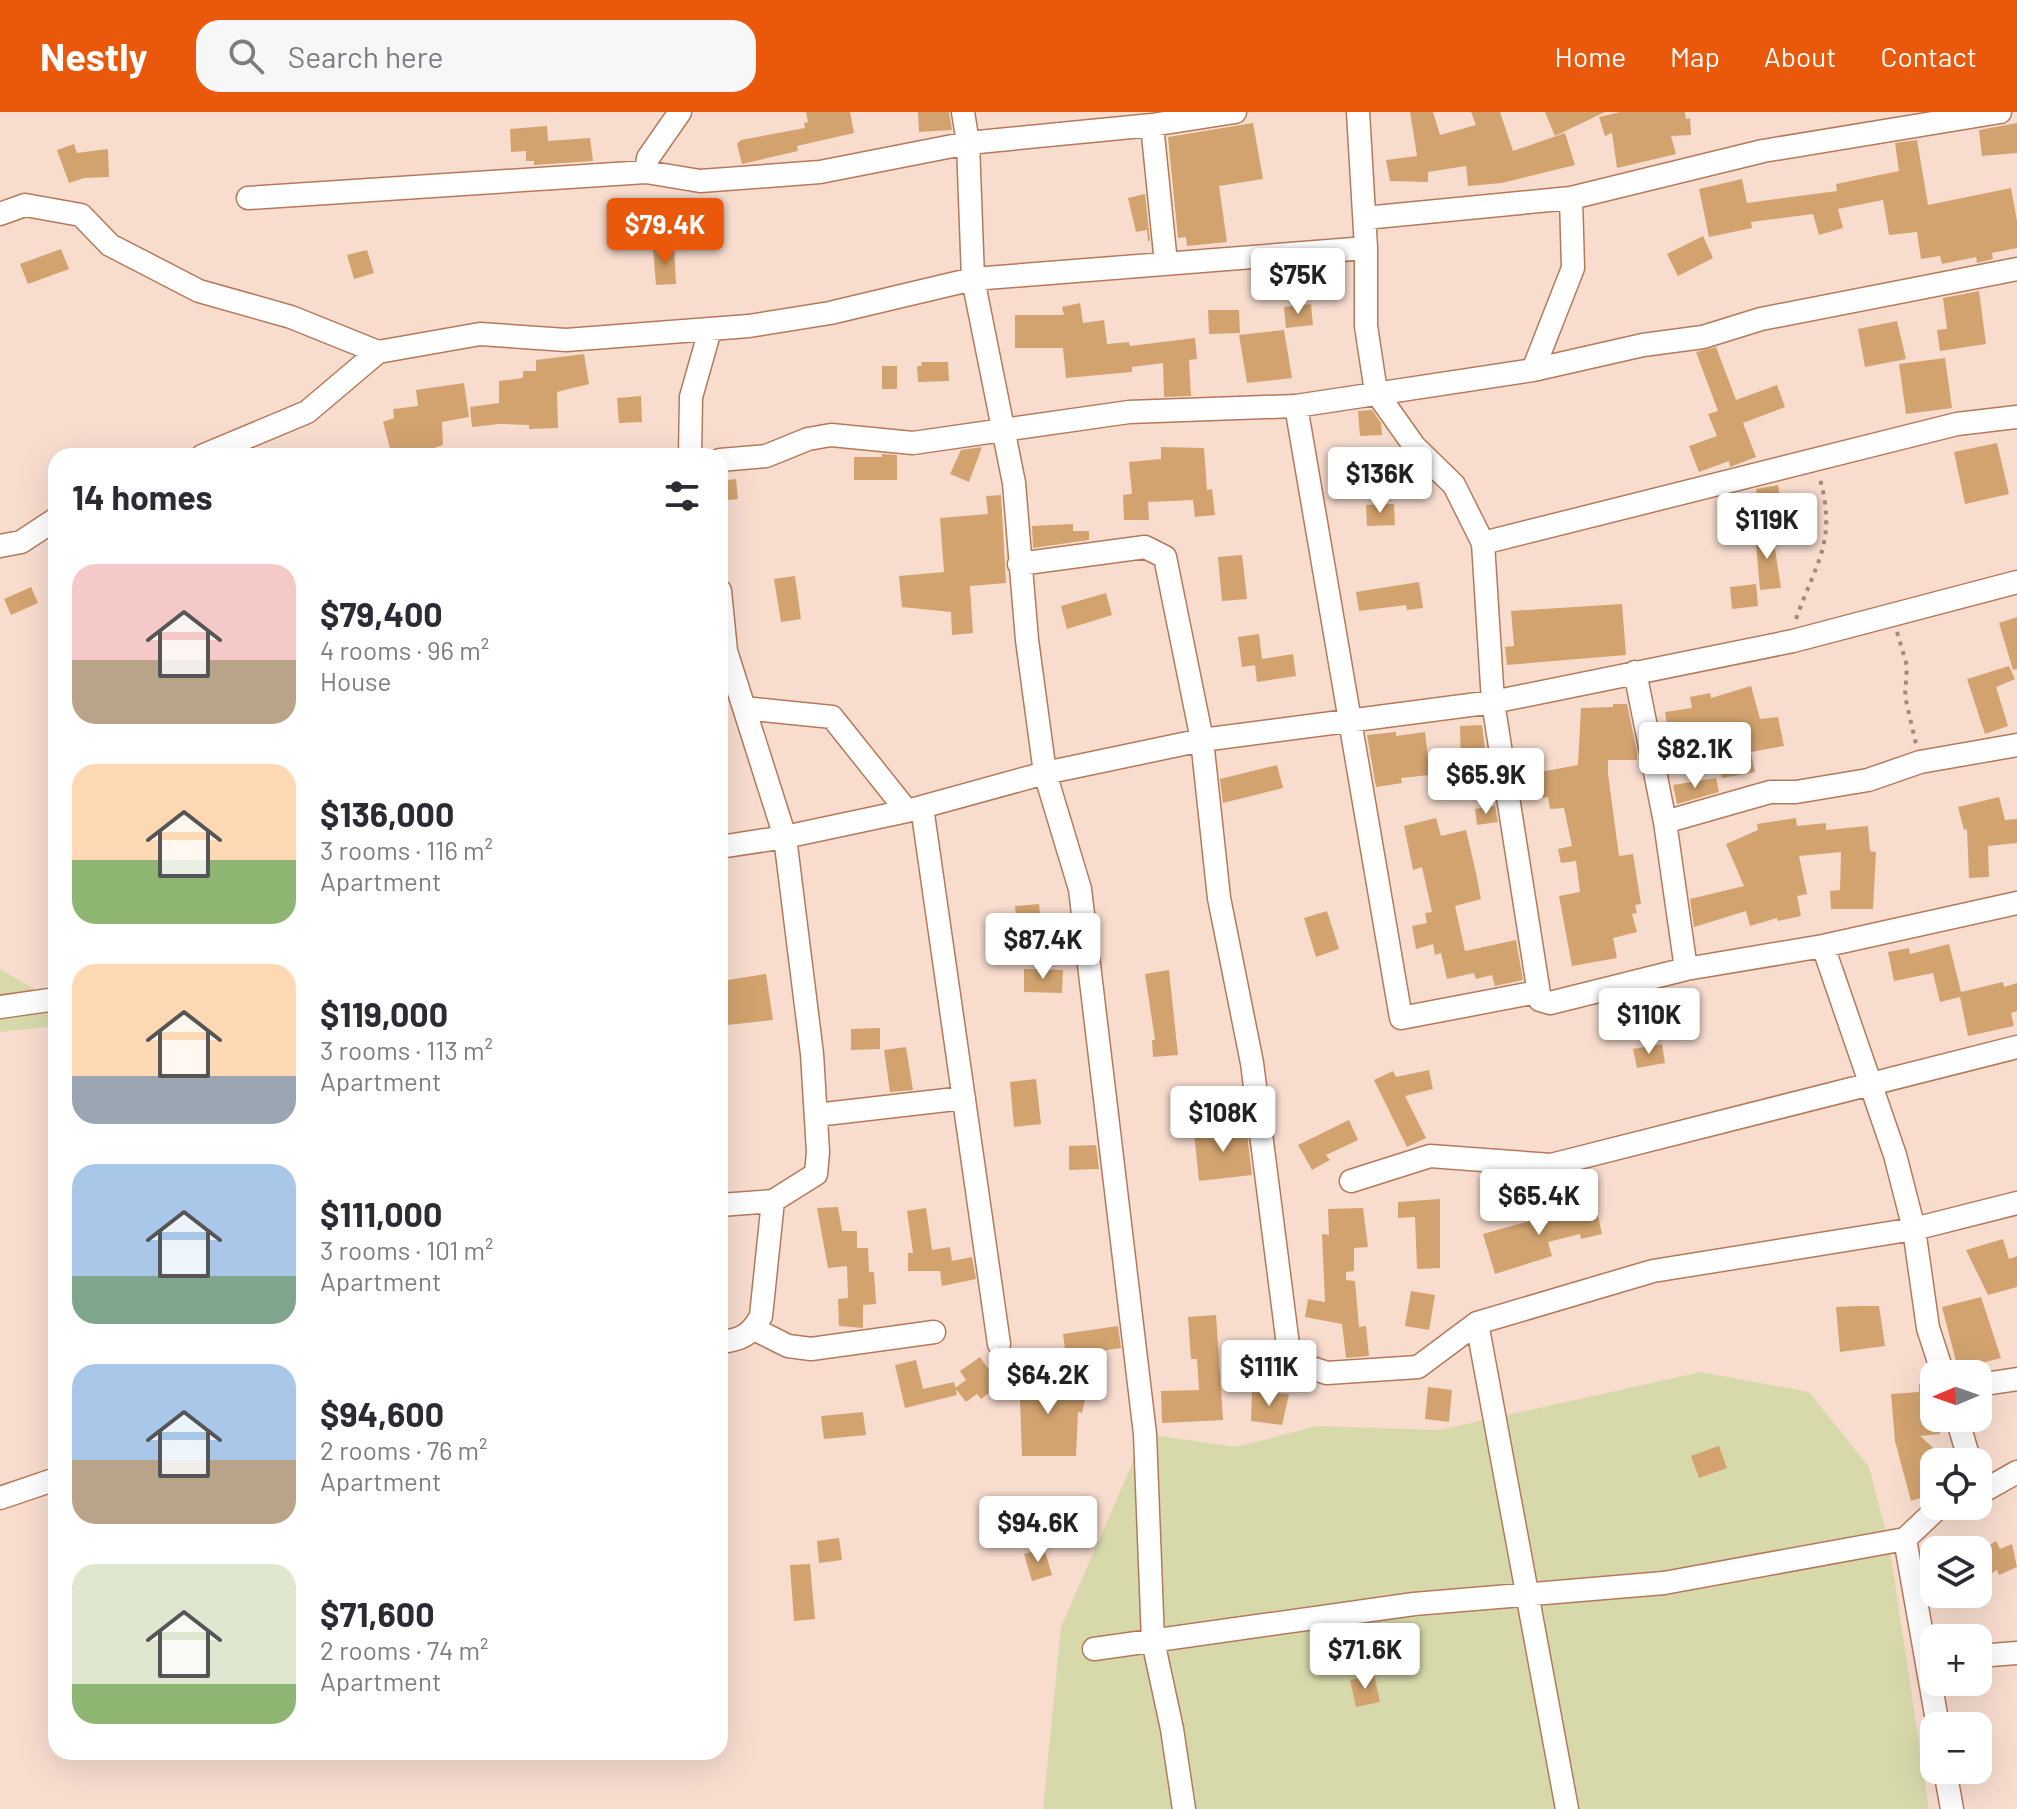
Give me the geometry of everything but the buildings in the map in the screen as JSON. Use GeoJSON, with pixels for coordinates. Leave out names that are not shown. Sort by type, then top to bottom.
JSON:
{"type":"FeatureCollection","features":[{"type":"Feature","properties":{"kind":"street"},"geometry":{"type":"LineString","coordinates":[[646,172],[648,158],[680,112]]}},
{"type":"Feature","properties":{"kind":"street"},"geometry":{"type":"LineString","coordinates":[[963,112],[968,143],[973,279],[995,374],[1014,483],[1019,564],[1045,773],[1082,905],[1145,1434],[1153,1641],[1172,1729],[1184,1809]]}},
{"type":"Feature","properties":{"kind":"street"},"geometry":{"type":"LineString","coordinates":[[248,198],[646,172],[700,181],[820,172],[968,143],[1152,125],[1235,112]]}},
{"type":"Feature","properties":{"kind":"street"},"geometry":{"type":"LineString","coordinates":[[1358,112],[1365,218],[1366,326],[1376,392],[1415,447],[1454,485],[1483,543],[1493,702],[1540,1000],[1550,1003],[1686,969],[1823,946],[2017,903]]}},
{"type":"Feature","properties":{"kind":"street"},"geometry":{"type":"LineString","coordinates":[[1365,218],[1571,198],[1763,151],[2000,112]]}},
{"type":"Feature","properties":{"kind":"street"},"geometry":{"type":"LineString","coordinates":[[1152,125],[1166,263]]}},
{"type":"Feature","properties":{"kind":"street"},"geometry":{"type":"LineString","coordinates":[[1533,370],[1573,268],[1571,198]]}},
{"type":"Feature","properties":{"kind":"street"},"geometry":{"type":"LineString","coordinates":[[0,214],[25,205],[81,215],[110,245],[199,291],[291,317],[378,352]]}},
{"type":"Feature","properties":{"kind":"street"},"geometry":{"type":"LineString","coordinates":[[244,448],[307,412],[378,352],[480,334],[566,340],[710,330],[830,313],[973,279],[1366,248]]}},
{"type":"Feature","properties":{"kind":"street"},"geometry":{"type":"LineString","coordinates":[[728,459],[766,456],[808,439],[831,435],[913,443],[1129,412],[1296,406],[1533,370],[1643,345],[1703,337],[1761,319],[2017,269]]}},
{"type":"Feature","properties":{"kind":"street"},"geometry":{"type":"LineString","coordinates":[[690,448],[691,397],[710,330]]}},
{"type":"Feature","properties":{"kind":"street"},"geometry":{"type":"LineString","coordinates":[[1296,406],[1401,1018],[1537,992]]}},
{"type":"Feature","properties":{"kind":"street"},"geometry":{"type":"LineString","coordinates":[[1483,543],[1957,424],[2017,417]]}},
{"type":"Feature","properties":{"kind":"street"},"geometry":{"type":"LineString","coordinates":[[0,546],[21,542],[48,524]]}},
{"type":"Feature","properties":{"kind":"street"},"geometry":{"type":"LineString","coordinates":[[1019,564],[1145,547],[1165,557],[1202,740],[1219,898],[1252,1063],[1290,1361],[1327,1373],[1418,1367],[1477,1323],[1653,1271],[1914,1229],[2017,1203]]}},
{"type":"Feature","properties":{"kind":"street"},"geometry":{"type":"LineString","coordinates":[[728,846],[785,837],[914,809],[1045,773],[1202,740],[1493,702],[1793,641],[2017,582]]}},
{"type":"Feature","properties":{"kind":"street"},"geometry":{"type":"LineString","coordinates":[[728,657],[785,837],[809,1028],[816,1115],[816,1174],[773,1201],[728,1204]]}},
{"type":"Feature","properties":{"kind":"street"},"geometry":{"type":"LineString","coordinates":[[1635,672],[1665,822],[1686,969]]}},
{"type":"Feature","properties":{"kind":"street"},"geometry":{"type":"LineString","coordinates":[[744,708],[832,717],[914,809],[964,1098],[999,1344]]}},
{"type":"Feature","properties":{"kind":"street"},"geometry":{"type":"LineString","coordinates":[[1665,822],[1770,792],[1796,792],[1868,780],[1920,762],[2017,745]]}},
{"type":"Feature","properties":{"kind":"street"},"geometry":{"type":"LineString","coordinates":[[1823,946],[1895,1155],[1914,1229],[1928,1328],[1938,1360]]}},
{"type":"Feature","properties":{"kind":"street"},"geometry":{"type":"LineString","coordinates":[[0,1007],[48,1000]]}},
{"type":"Feature","properties":{"kind":"street"},"geometry":{"type":"LineString","coordinates":[[1351,1181],[1430,1156],[1551,1165],[2017,1047]]}},
{"type":"Feature","properties":{"kind":"street"},"geometry":{"type":"LineString","coordinates":[[816,1115],[964,1098]]}},
{"type":"Feature","properties":{"kind":"street"},"geometry":{"type":"LineString","coordinates":[[728,1341],[739,1340],[754,1329],[761,1316],[773,1201]]}},
{"type":"Feature","properties":{"kind":"street"},"geometry":{"type":"LineString","coordinates":[[1477,1323],[1530,1596],[1567,1809]]}},
{"type":"Feature","properties":{"kind":"street"},"geometry":{"type":"LineString","coordinates":[[754,1329],[788,1346],[811,1349],[934,1332]]}},
{"type":"Feature","properties":{"kind":"street"},"geometry":{"type":"LineString","coordinates":[[1992,1383],[2017,1379]]}},
{"type":"Feature","properties":{"kind":"street"},"geometry":{"type":"LineString","coordinates":[[1992,1484],[2017,1472]]}},
{"type":"Feature","properties":{"kind":"street"},"geometry":{"type":"LineString","coordinates":[[0,1498],[48,1482]]}},
{"type":"Feature","properties":{"kind":"street"},"geometry":{"type":"LineString","coordinates":[[1094,1649],[1414,1604],[1664,1583],[1905,1539],[1925,1520]]}},
{"type":"Feature","properties":{"kind":"street"},"geometry":{"type":"LineString","coordinates":[[1905,1539],[1923,1624]]}},
{"type":"Feature","properties":{"kind":"street"},"geometry":{"type":"LineString","coordinates":[[1992,1655],[2017,1653]]}},
{"type":"Feature","properties":{"kind":"street"},"geometry":{"type":"LineString","coordinates":[[1948,1784],[1952,1809]]}},
{"type":"Feature","properties":{"kind":"path"},"geometry":{"type":"LineString","coordinates":[[1793,641],[1797,618],[1827,538],[1829,513],[1815,461]]}},
{"type":"Feature","properties":{"kind":"path"},"geometry":{"type":"LineString","coordinates":[[1893,616],[1907,666],[1905,696],[1920,762]]}},
{"type":"Feature","properties":{"kind":"green space"},"geometry":{"type":"Polygon","coordinates":[[[0,969],[48,997],[48,1027],[0,1032],[0,969]]]}},
{"type":"Feature","properties":{"kind":"green space"},"geometry":{"type":"Polygon","coordinates":[[[1701,1372],[1809,1392],[1869,1467],[1889,1543],[1920,1749],[1920,1784],[1925,1784],[1929,1809],[1043,1809],[1061,1627],[1145,1434],[1236,1447],[1317,1426],[1439,1430],[1701,1372]]]}}]}
